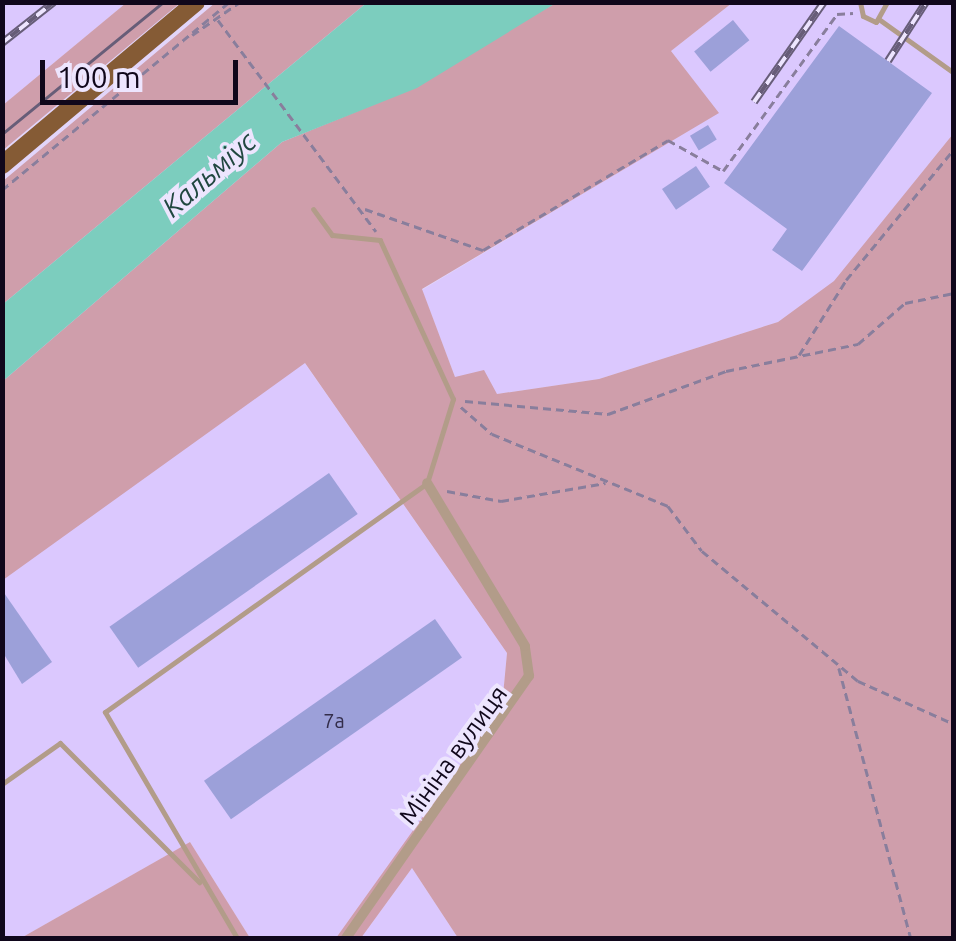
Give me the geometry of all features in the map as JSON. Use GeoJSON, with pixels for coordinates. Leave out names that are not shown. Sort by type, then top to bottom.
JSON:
{"type":"FeatureCollection","features":[{"type":"Feature","properties":{"kind":"highway"},"geometry":{"type":"LineString","coordinates":[[2,165],[196,2]]}},
{"type":"Feature","properties":{"kind":"street","name":"Мініна вулиця"},"geometry":{"type":"LineString","coordinates":[[346,938],[530,676],[526,646],[428,483]]}},
{"type":"Feature","properties":{"kind":"lane"},"geometry":{"type":"LineString","coordinates":[[860,2],[860,12],[880,20],[954,73]]}},
{"type":"Feature","properties":{"kind":"lane"},"geometry":{"type":"LineString","coordinates":[[880,20],[887,2]]}},
{"type":"Feature","properties":{"kind":"lane"},"geometry":{"type":"LineString","coordinates":[[237,938],[105,712],[428,483],[453,398],[380,240],[332,235],[312,210]]}},
{"type":"Feature","properties":{"kind":"lane"},"geometry":{"type":"LineString","coordinates":[[2,784],[60,743],[206,889]]}},
{"type":"Feature","properties":{"kind":"path"},"geometry":{"type":"LineString","coordinates":[[2,190],[229,2]]}},
{"type":"Feature","properties":{"kind":"path"},"geometry":{"type":"LineString","coordinates":[[191,34],[218,20],[240,2]]}},
{"type":"Feature","properties":{"kind":"path"},"geometry":{"type":"LineString","coordinates":[[364,210],[483,250],[668,140],[723,171],[837,14],[860,12]]}},
{"type":"Feature","properties":{"kind":"path"},"geometry":{"type":"LineString","coordinates":[[218,20],[357,200],[380,240]]}},
{"type":"Feature","properties":{"kind":"path"},"geometry":{"type":"LineString","coordinates":[[798,356],[846,280],[954,149]]}},
{"type":"Feature","properties":{"kind":"path"},"geometry":{"type":"LineString","coordinates":[[453,398],[608,414],[726,371],[858,344],[905,303],[954,292]]}},
{"type":"Feature","properties":{"kind":"path"},"geometry":{"type":"LineString","coordinates":[[453,398],[492,434],[668,506],[702,551],[838,666],[954,724]]}},
{"type":"Feature","properties":{"kind":"path"},"geometry":{"type":"LineString","coordinates":[[428,483],[501,501],[605,483]]}},
{"type":"Feature","properties":{"kind":"path"},"geometry":{"type":"LineString","coordinates":[[838,666],[912,938]]}},
{"type":"Feature","properties":{"kind":"shaded area"},"geometry":{"type":"Polygon","coordinates":[[[3,3],[126,3],[3,105],[3,3]]]}},
{"type":"Feature","properties":{"kind":"shaded area"},"geometry":{"type":"Polygon","coordinates":[[[126,3],[180,3],[3,150],[3,105],[126,3]]]}},
{"type":"Feature","properties":{"kind":"shaded area"},"geometry":{"type":"Polygon","coordinates":[[[215,3],[422,3],[364,5],[3,304],[3,181],[215,3]]]}},
{"type":"Feature","properties":{"kind":"shaded area"},"geometry":{"type":"Polygon","coordinates":[[[556,3],[732,3],[671,51],[719,113],[422,289],[455,377],[484,370],[497,394],[599,379],[778,322],[834,281],[953,134],[953,938],[458,938],[412,868],[361,938],[336,938],[502,706],[507,653],[305,363],[3,580],[3,381],[282,142],[375,104],[556,3]]]}},
{"type":"Feature","properties":{"kind":"shaded area"},"geometry":{"type":"Polygon","coordinates":[[[732,3],[953,3],[953,134],[834,282],[778,322],[599,379],[497,394],[455,377],[422,290],[718,113],[671,51],[732,3]]]}},
{"type":"Feature","properties":{"kind":"shaded area"},"geometry":{"type":"Polygon","coordinates":[[[304,362],[507,653],[502,706],[336,938],[250,938],[190,842],[21,938],[3,938],[2,580],[304,362]]]}},
{"type":"Feature","properties":{"kind":"shaded area"},"geometry":{"type":"Polygon","coordinates":[[[190,842],[250,938],[21,938],[190,842]]]}},
{"type":"Feature","properties":{"kind":"shaded area"},"geometry":{"type":"Polygon","coordinates":[[[412,868],[458,938],[361,938],[412,868]]]}},
{"type":"Feature","properties":{"kind":"water","name":"Кальміус"},"geometry":{"type":"Polygon","coordinates":[[[556,3],[417,88],[282,142],[3,381],[3,304],[364,5],[556,3]]]}},
{"type":"Feature","properties":{"kind":"building"},"geometry":{"type":"Polygon","coordinates":[[[733,20],[749,40],[711,72],[694,51],[733,20]]]}},
{"type":"Feature","properties":{"kind":"building"},"geometry":{"type":"Polygon","coordinates":[[[839,26],[932,93],[802,271],[772,250],[787,229],[724,183],[839,26]]]}},
{"type":"Feature","properties":{"kind":"building"},"geometry":{"type":"Polygon","coordinates":[[[708,125],[717,140],[699,150],[690,136],[708,125]]]}},
{"type":"Feature","properties":{"kind":"building"},"geometry":{"type":"Polygon","coordinates":[[[696,166],[710,187],[676,210],[662,189],[696,166]]]}},
{"type":"Feature","properties":{"kind":"building"},"geometry":{"type":"Polygon","coordinates":[[[329,473],[358,514],[138,668],[109,627],[329,473]]]}},
{"type":"Feature","properties":{"kind":"building"},"geometry":{"type":"Polygon","coordinates":[[[2,590],[52,662],[22,684],[2,651],[2,590]]]}},
{"type":"Feature","properties":{"kind":"building"},"geometry":{"type":"Polygon","coordinates":[[[435,619],[462,658],[231,819],[204,781],[435,619]]]}},
{"type":"Feature","properties":{"kind":"tram line"},"geometry":{"type":"LineString","coordinates":[[2,134],[163,2]]}},
{"type":"Feature","properties":{"kind":"railway"},"geometry":{"type":"LineString","coordinates":[[2,43],[54,2]]}},
{"type":"Feature","properties":{"kind":"railway"},"geometry":{"type":"LineString","coordinates":[[754,102],[824,2]]}},
{"type":"Feature","properties":{"kind":"railway"},"geometry":{"type":"LineString","coordinates":[[888,61],[926,2]]}}]}
